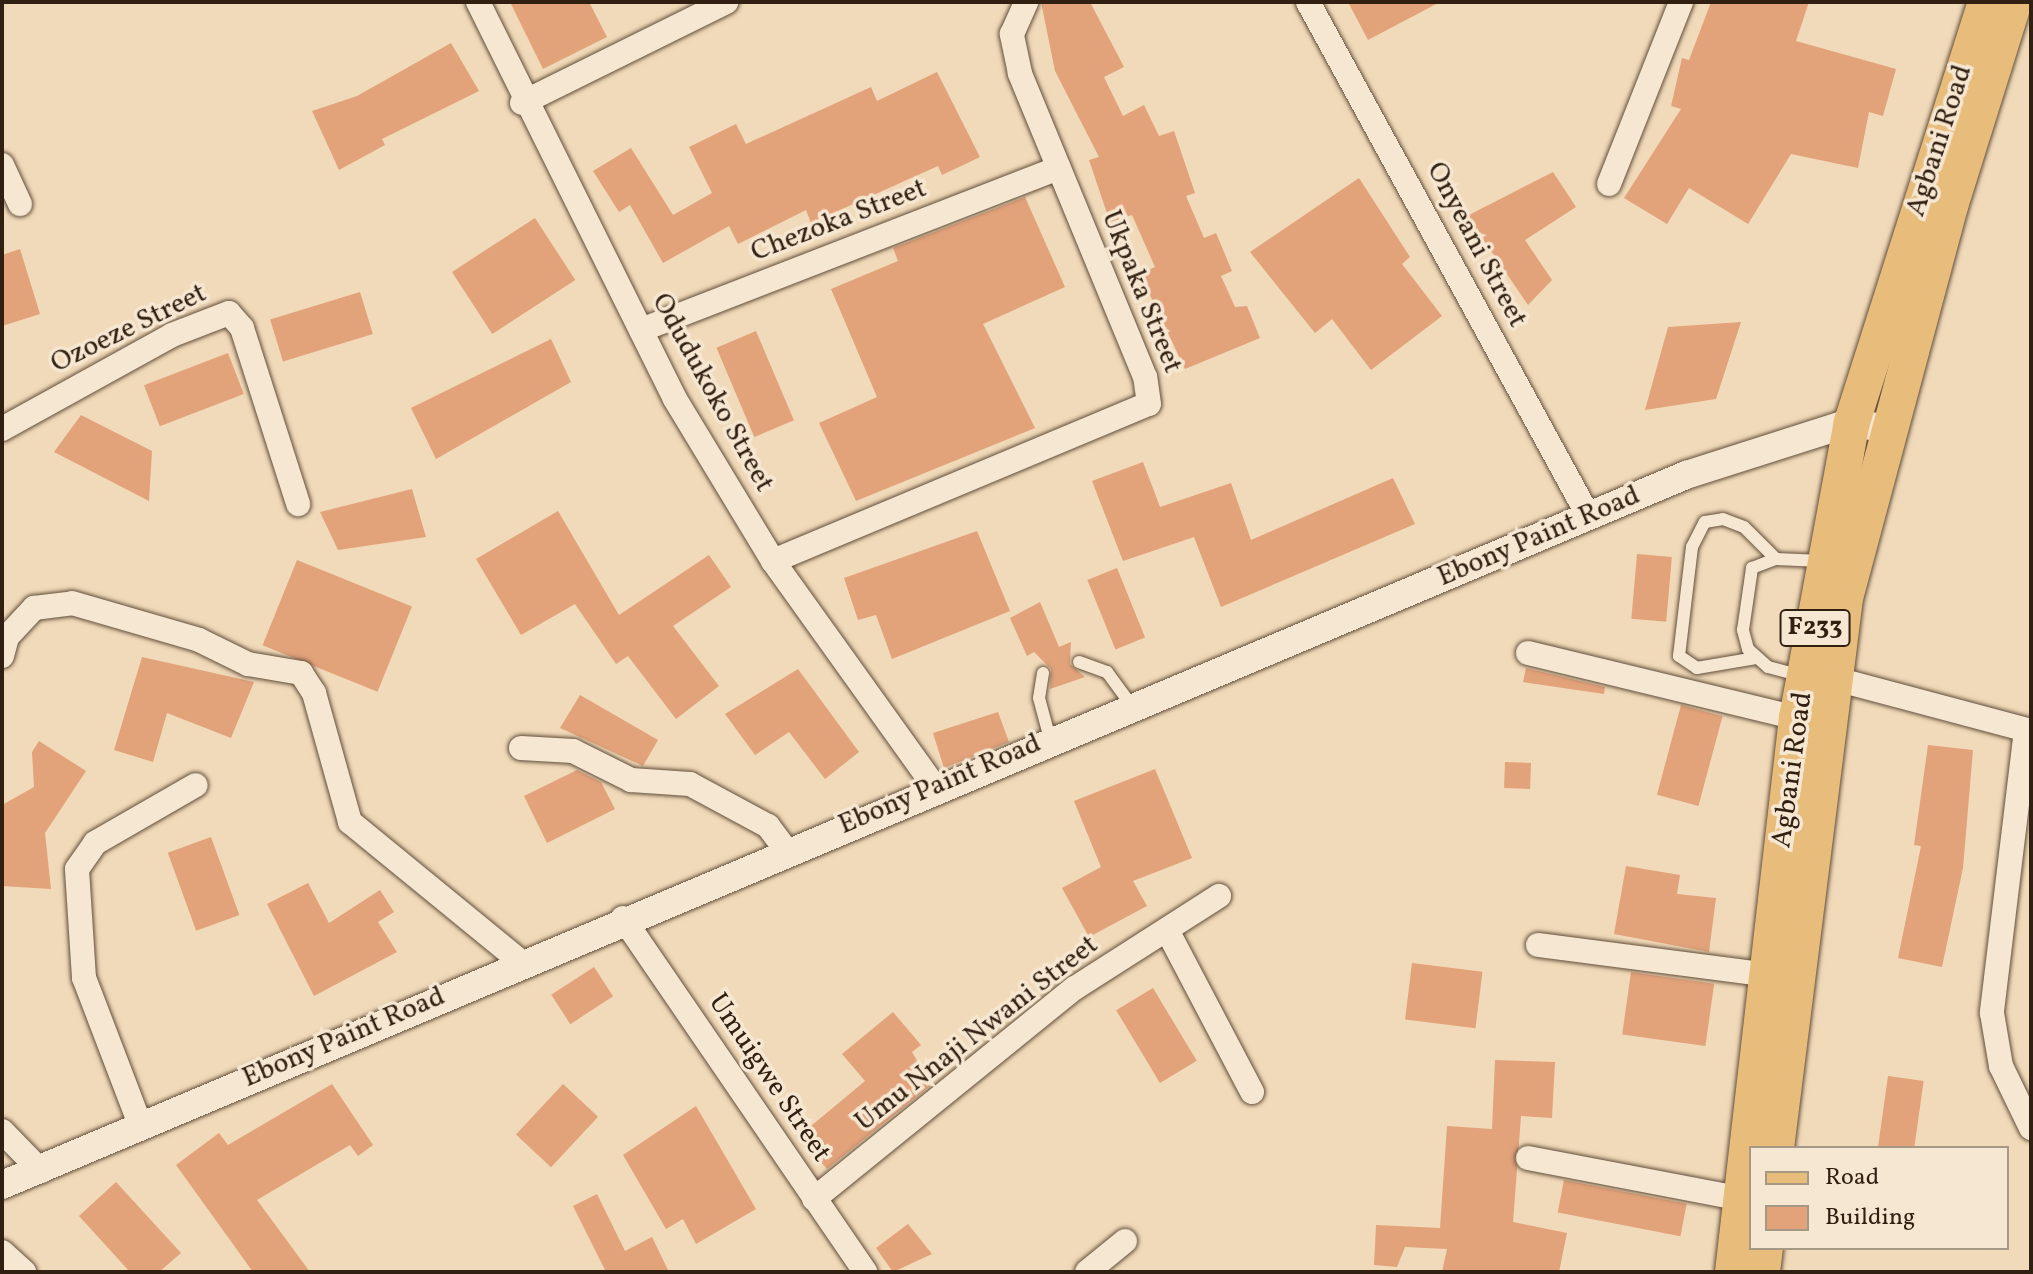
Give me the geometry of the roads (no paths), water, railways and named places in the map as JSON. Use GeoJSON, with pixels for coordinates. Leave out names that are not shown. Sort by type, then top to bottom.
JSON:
{"type":"FeatureCollection","features":[{"type":"Feature","properties":{"kind":"main road","name":"Agbani Road"},"geometry":{"type":"LineString","coordinates":[[1776,1146],[1828,561],[1852,422],[2005,10]]}},
{"type":"Feature","properties":{"kind":"main road","name":"Agbani Road"},"geometry":{"type":"LineString","coordinates":[[1733,1272],[1797,718],[1819,677],[1845,598],[2005,10]]}},
{"type":"Feature","properties":{"kind":"main road"},"geometry":{"type":"LineString","coordinates":[[1762,1272],[1765,1250]]}},
{"type":"Feature","properties":{"kind":"street","name":"Odudukoko Street"},"geometry":{"type":"LineString","coordinates":[[478,2],[522,103],[641,330],[773,561],[935,787]]}},
{"type":"Feature","properties":{"kind":"street"},"geometry":{"type":"LineString","coordinates":[[522,103],[726,2]]}},
{"type":"Feature","properties":{"kind":"street","name":"Ukpaka Street"},"geometry":{"type":"LineString","coordinates":[[773,561],[1149,404],[1145,377],[1013,47],[1026,2]]}},
{"type":"Feature","properties":{"kind":"street","name":"Onyeani Street"},"geometry":{"type":"LineString","coordinates":[[1308,2],[1589,517]]}},
{"type":"Feature","properties":{"kind":"street"},"geometry":{"type":"LineString","coordinates":[[1609,184],[1681,2]]}},
{"type":"Feature","properties":{"kind":"street"},"geometry":{"type":"LineString","coordinates":[[2,165],[20,204]]}},
{"type":"Feature","properties":{"kind":"street","name":"Chezoka Street"},"geometry":{"type":"LineString","coordinates":[[641,330],[1059,168]]}},
{"type":"Feature","properties":{"kind":"street","name":"Ozoeze Street"},"geometry":{"type":"LineString","coordinates":[[2,429],[172,335],[229,313],[242,328],[298,504]]}},
{"type":"Feature","properties":{"kind":"street","name":"Ebony Paint Road"},"geometry":{"type":"LineString","coordinates":[[2,1185],[41,1171],[623,918],[1686,475],[1852,422],[1889,430]]}},
{"type":"Feature","properties":{"kind":"street"},"geometry":{"type":"LineString","coordinates":[[2,656],[7,637],[34,608],[72,603],[199,640],[248,664],[301,673],[314,693],[350,822],[521,962]]}},
{"type":"Feature","properties":{"kind":"street"},"geometry":{"type":"LineString","coordinates":[[1528,653],[1797,718]]}},
{"type":"Feature","properties":{"kind":"street"},"geometry":{"type":"LineString","coordinates":[[1819,677],[2029,730],[1992,1013],[2001,1066],[2031,1128]]}},
{"type":"Feature","properties":{"kind":"street"},"geometry":{"type":"LineString","coordinates":[[521,748],[573,751],[631,780],[690,784],[768,826],[786,850]]}},
{"type":"Feature","properties":{"kind":"street"},"geometry":{"type":"LineString","coordinates":[[141,1127],[84,978],[77,869],[95,843],[196,785]]}},
{"type":"Feature","properties":{"kind":"street","name":"Umu Nnaji Nwani Street"},"geometry":{"type":"LineString","coordinates":[[814,1199],[1075,988],[1219,896]]}},
{"type":"Feature","properties":{"kind":"street","name":"Umuigwe Street"},"geometry":{"type":"LineString","coordinates":[[623,918],[865,1272]]}},
{"type":"Feature","properties":{"kind":"street"},"geometry":{"type":"LineString","coordinates":[[1167,930],[1252,1092]]}},
{"type":"Feature","properties":{"kind":"street"},"geometry":{"type":"LineString","coordinates":[[1538,945],[1768,975]]}},
{"type":"Feature","properties":{"kind":"street"},"geometry":{"type":"LineString","coordinates":[[2,1131],[41,1171]]}},
{"type":"Feature","properties":{"kind":"street"},"geometry":{"type":"LineString","coordinates":[[1528,1158],[1742,1199]]}},
{"type":"Feature","properties":{"kind":"street"},"geometry":{"type":"LineString","coordinates":[[1087,1272],[1125,1241]]}},
{"type":"Feature","properties":{"kind":"street"},"geometry":{"type":"LineString","coordinates":[[2,1252],[24,1272]]}},
{"type":"Feature","properties":{"kind":"lane"},"geometry":{"type":"LineString","coordinates":[[1776,559],[1744,527],[1723,519],[1705,522],[1692,547],[1679,656],[1697,668],[1756,658],[1819,677]]}},
{"type":"Feature","properties":{"kind":"lane"},"geometry":{"type":"LineString","coordinates":[[1756,658],[1743,630],[1752,568],[1776,559],[1828,561]]}},
{"type":"Feature","properties":{"kind":"lane"},"geometry":{"type":"LineString","coordinates":[[1079,662],[1107,672],[1132,706]]}},
{"type":"Feature","properties":{"kind":"lane"},"geometry":{"type":"LineString","coordinates":[[1043,673],[1039,698],[1050,739]]}}]}
